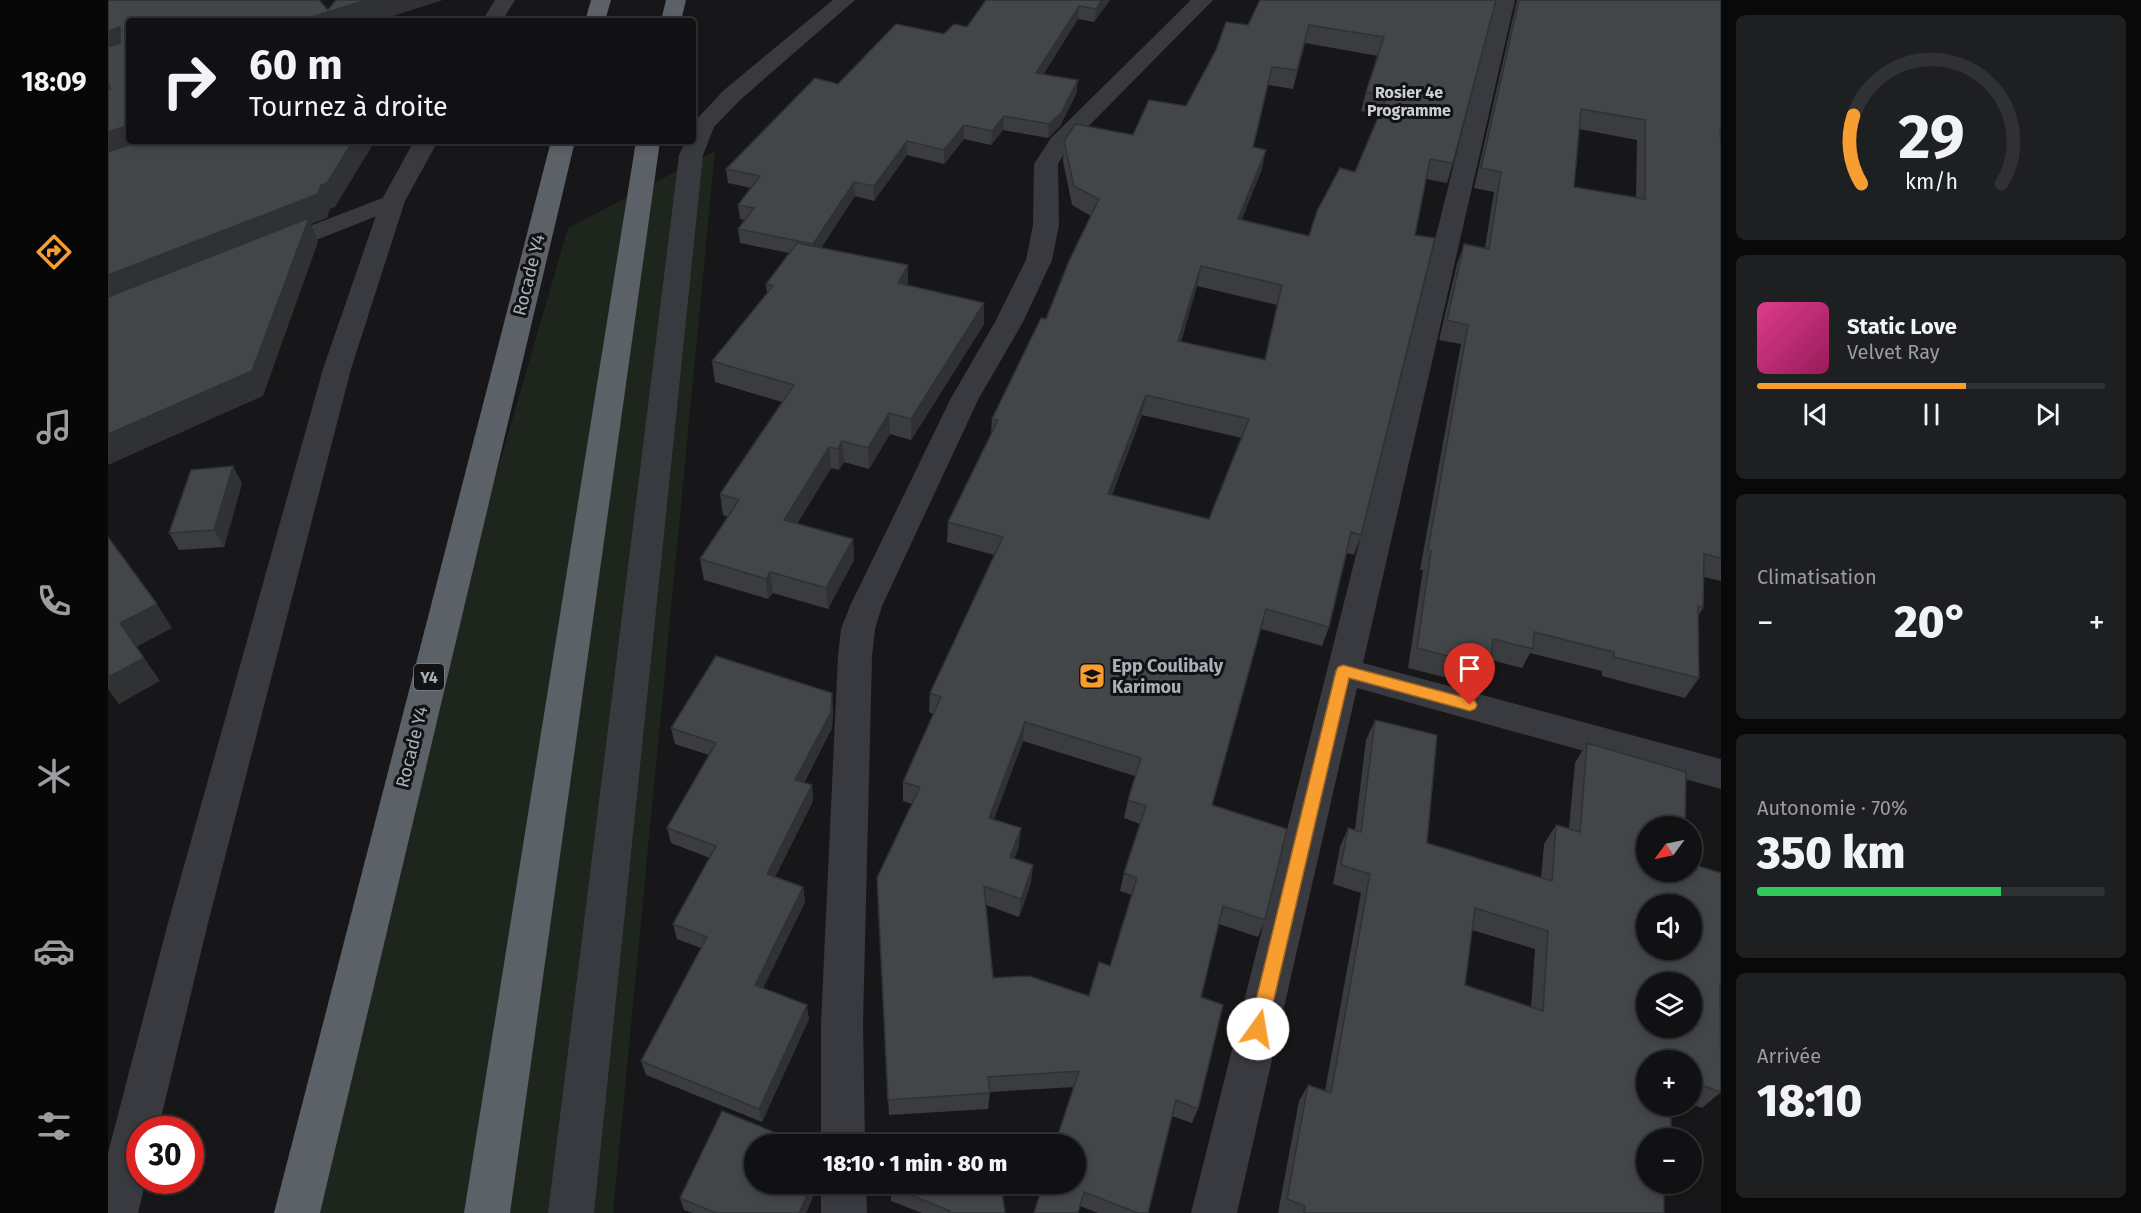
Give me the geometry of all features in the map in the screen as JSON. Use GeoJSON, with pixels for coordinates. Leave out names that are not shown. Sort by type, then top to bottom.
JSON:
{"type":"FeatureCollection","features":[{"type":"Feature","properties":{"kind":"highway"},"geometry":{"type":"LineString","coordinates":[[596,18],[601,0]]}},
{"type":"Feature","properties":{"kind":"highway"},"geometry":{"type":"LineString","coordinates":[[672,18],[676,0]]}},
{"type":"Feature","properties":{"kind":"highway","name":"Rocade Y4"},"geometry":{"type":"LineString","coordinates":[[297,1213],[562,144]]}},
{"type":"Feature","properties":{"kind":"highway"},"geometry":{"type":"LineString","coordinates":[[487,1213],[648,144]]}},
{"type":"Feature","properties":{"kind":"street"},"geometry":{"type":"LineString","coordinates":[[494,18],[505,0]]}},
{"type":"Feature","properties":{"kind":"street"},"geometry":{"type":"LineString","coordinates":[[696,143],[704,125],[732,95],[844,0]]}},
{"type":"Feature","properties":{"kind":"street"},"geometry":{"type":"LineString","coordinates":[[843,1134],[842,1023],[855,656],[858,629],[866,606],[965,398],[1010,322],[1039,260],[1046,225],[1046,164],[1059,143],[1203,0]]}},
{"type":"Feature","properties":{"kind":"street"},"geometry":{"type":"LineString","coordinates":[[1214,1213],[1505,0]]}},
{"type":"Feature","properties":{"kind":"street"},"geometry":{"type":"LineString","coordinates":[[115,1213],[191,911],[337,369],[393,201],[424,144]]}},
{"type":"Feature","properties":{"kind":"street"},"geometry":{"type":"LineString","coordinates":[[571,1213],[691,155],[696,144]]}},
{"type":"Feature","properties":{"kind":"street"},"geometry":{"type":"LineString","coordinates":[[245,260],[393,201]]}},
{"type":"Feature","properties":{"kind":"street"},"geometry":{"type":"LineString","coordinates":[[1343,671],[1721,774]]}},
{"type":"Feature","properties":{"kind":"street"},"geometry":{"type":"LineString","coordinates":[[844,1194],[844,1213]]}},
{"type":"Feature","properties":{"kind":"shaded area"},"geometry":{"type":"Polygon","coordinates":[[[715,151],[613,1213],[281,1213],[568,228],[715,151]]]}},
{"type":"Feature","properties":{"kind":"building"},"geometry":{"type":"Polygon","coordinates":[[[108,0],[319,0],[328,10],[336,0],[366,0],[309,18],[126,18],[126,126],[108,132],[108,87],[111,90],[108,83],[108,47],[120,43],[120,27],[108,31],[108,0]]]}},
{"type":"Feature","properties":{"kind":"building"},"geometry":{"type":"Polygon","coordinates":[[[986,0],[1102,0],[1096,9],[1079,6],[1036,73],[1078,80],[1061,113],[1049,124],[1004,116],[992,131],[964,125],[944,150],[907,141],[874,186],[854,182],[813,244],[738,229],[754,208],[738,205],[760,176],[726,169],[815,78],[838,84],[896,24],[944,34],[954,24],[967,27],[986,0]]]}},
{"type":"Feature","properties":{"kind":"building"},"geometry":{"type":"Polygon","coordinates":[[[1260,0],[1496,0],[1453,163],[1430,159],[1415,235],[1435,238],[1361,535],[1351,532],[1329,627],[1266,609],[1212,805],[1287,829],[1265,920],[1223,906],[1201,997],[1223,1005],[1198,1109],[1176,1100],[1148,1213],[1138,1213],[1086,1193],[1086,1134],[1058,1134],[1079,1071],[988,1077],[990,1093],[888,1100],[877,878],[920,787],[903,782],[941,697],[930,693],[1003,537],[948,522],[998,420],[992,419],[1041,318],[1046,319],[1069,261],[1099,199],[1074,186],[1064,141],[1076,124],[1133,135],[1149,100],[1186,106],[1216,50],[1226,22],[1248,25],[1260,0]],[[1309,25],[1297,70],[1272,67],[1253,147],[1266,150],[1238,219],[1309,236],[1317,211],[1340,168],[1355,172],[1387,96],[1366,92],[1384,37],[1309,25]],[[1201,266],[1178,341],[1265,360],[1282,285],[1201,266]],[[1146,395],[1108,494],[1209,519],[1249,419],[1146,395]],[[1025,722],[989,818],[1021,828],[1010,857],[1033,865],[1021,899],[984,886],[993,978],[1029,976],[1089,996],[1099,962],[1110,966],[1137,878],[1124,873],[1146,806],[1128,800],[1141,758],[1025,722]]]}},
{"type":"Feature","properties":{"kind":"building"},"geometry":{"type":"Polygon","coordinates":[[[1519,0],[1721,0],[1721,558],[1704,554],[1703,608],[1698,606],[1699,678],[1614,657],[1614,652],[1534,632],[1533,649],[1493,639],[1490,667],[1417,648],[1431,551],[1428,550],[1468,325],[1447,320],[1464,244],[1489,249],[1501,172],[1481,168],[1519,0]],[[1581,109],[1574,187],[1645,199],[1645,120],[1581,109]]]}},
{"type":"Feature","properties":{"kind":"building"},"geometry":{"type":"Polygon","coordinates":[[[131,144],[351,144],[327,183],[321,185],[318,194],[108,275],[108,152],[131,144]]]}},
{"type":"Feature","properties":{"kind":"building"},"geometry":{"type":"Polygon","coordinates":[[[309,218],[252,371],[108,434],[108,297],[309,218]]]}},
{"type":"Feature","properties":{"kind":"building"},"geometry":{"type":"Polygon","coordinates":[[[797,243],[908,265],[898,283],[984,303],[911,419],[889,413],[868,448],[842,441],[838,449],[829,447],[784,520],[853,539],[826,588],[770,572],[766,579],[700,559],[739,500],[720,494],[794,385],[712,361],[773,286],[766,284],[797,243]]]}},
{"type":"Feature","properties":{"kind":"building"},"geometry":{"type":"Polygon","coordinates":[[[233,466],[214,530],[169,533],[191,470],[233,466]]]}},
{"type":"Feature","properties":{"kind":"building"},"geometry":{"type":"Polygon","coordinates":[[[108,537],[157,604],[120,623],[144,658],[108,677],[108,537]]]}},
{"type":"Feature","properties":{"kind":"building"},"geometry":{"type":"Polygon","coordinates":[[[716,656],[832,693],[831,712],[795,780],[812,785],[767,874],[803,887],[755,985],[807,1005],[759,1109],[641,1061],[707,937],[673,924],[716,846],[667,828],[716,743],[671,728],[716,656]]]}},
{"type":"Feature","properties":{"kind":"building"},"geometry":{"type":"Polygon","coordinates":[[[1375,720],[1437,735],[1427,843],[1552,881],[1556,825],[1580,832],[1587,743],[1686,772],[1685,816],[1636,816],[1636,882],[1702,882],[1702,867],[1721,873],[1721,1092],[1702,1085],[1702,1050],[1636,1050],[1636,1116],[1671,1116],[1671,1128],[1636,1128],[1636,1194],[1664,1194],[1664,1213],[1304,1213],[1305,1206],[1287,1199],[1308,1085],[1331,1093],[1370,874],[1341,865],[1348,828],[1361,832],[1375,720]],[[1475,908],[1465,985],[1543,1011],[1548,931],[1475,908]]]}},
{"type":"Feature","properties":{"kind":"building"},"geometry":{"type":"Polygon","coordinates":[[[722,1111],[779,1134],[744,1134],[744,1194],[808,1194],[799,1213],[716,1213],[680,1198],[722,1111]]]}},
{"type":"Feature","properties":{"kind":"building"},"geometry":{"type":"Polygon","coordinates":[[[908,1194],[1002,1194],[1005,1213],[949,1213],[950,1211],[908,1194]]]}},
{"type":"Feature","properties":{"kind":"building"},"geometry":{"type":"Polygon","coordinates":[[[1040,1194],[1083,1194],[1078,1213],[1034,1213],[1040,1194]]]}},
{"type":"Feature","properties":{"kind":"place","name":"Epp Coulibaly Karimou"},"geometry":{"type":"Point","coordinates":[1092,676]}},
{"type":"Feature","properties":{"kind":"district","name":"Rosier 4e Programme"},"geometry":{"type":"Point","coordinates":[1409,101]}},
{"type":"Feature","properties":{"kind":"route"},"geometry":{"type":"LineString","coordinates":[[1258,1029],[1343,671],[1470,705]]}}]}
